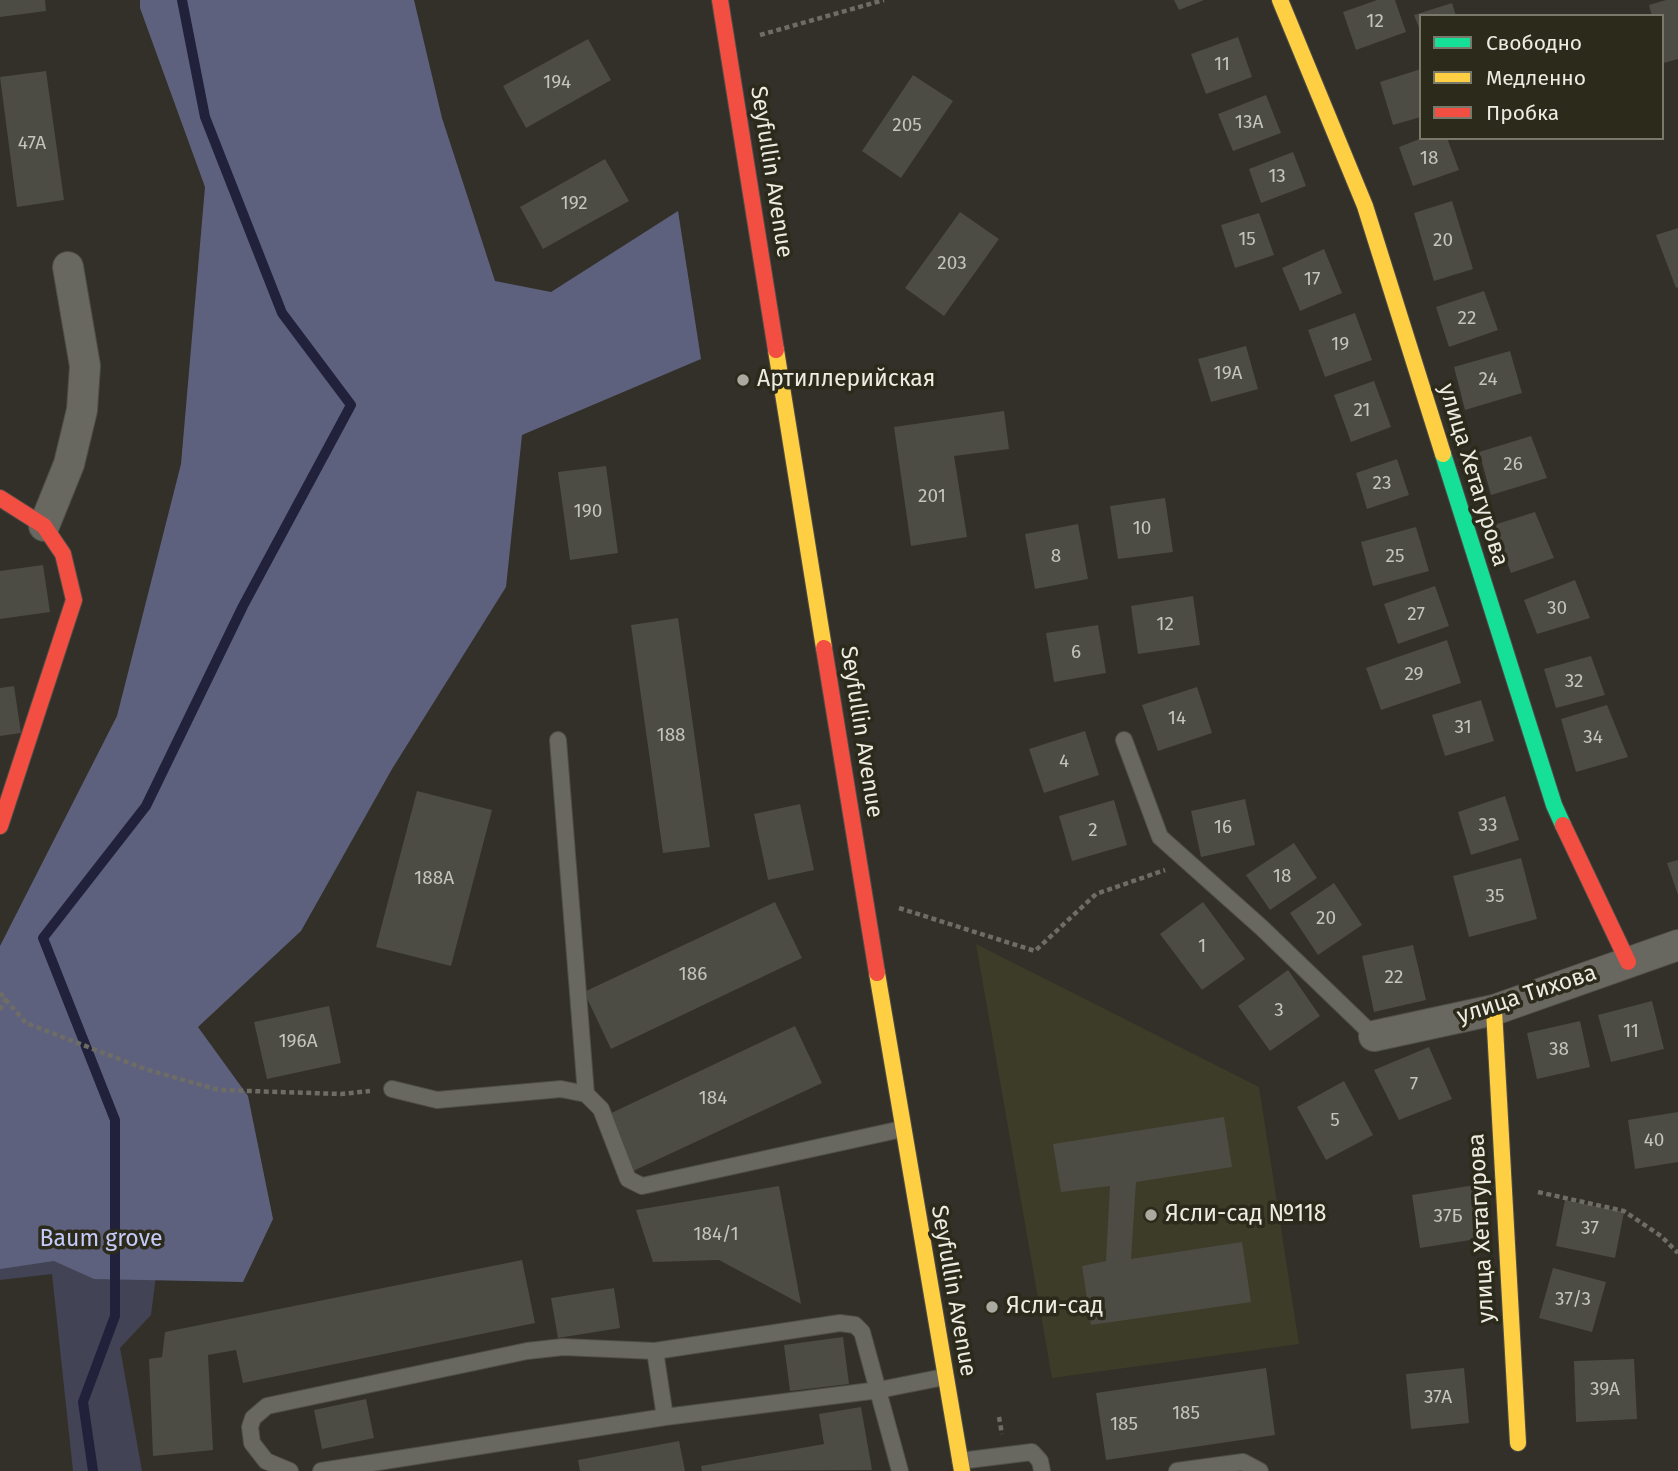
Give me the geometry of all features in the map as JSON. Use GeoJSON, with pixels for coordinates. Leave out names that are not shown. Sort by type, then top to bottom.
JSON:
{"type":"FeatureCollection","features":[{"type":"Feature","properties":{"kind":"street","name":"Seyfullin Avenue"},"geometry":{"type":"LineString","coordinates":[[720,0],[902,1129],[961,1466]]}},
{"type":"Feature","properties":{"kind":"street","name":"улица Хетагурова"},"geometry":{"type":"LineString","coordinates":[[1280,0],[1365,206],[1554,805],[1628,962]]}},
{"type":"Feature","properties":{"kind":"street"},"geometry":{"type":"LineString","coordinates":[[44,526],[69,464],[82,410],[85,366],[68,267]]}},
{"type":"Feature","properties":{"kind":"street"},"geometry":{"type":"LineString","coordinates":[[0,499],[44,526],[64,554],[74,600],[0,826]]}},
{"type":"Feature","properties":{"kind":"street","name":"улица Тихова"},"geometry":{"type":"LineString","coordinates":[[1374,1036],[1494,1010],[1678,945]]}},
{"type":"Feature","properties":{"kind":"street","name":"улица Хетагурова"},"geometry":{"type":"LineString","coordinates":[[1494,1010],[1518,1443]]}},
{"type":"Feature","properties":{"kind":"lane"},"geometry":{"type":"LineString","coordinates":[[558,740],[586,1094]]}},
{"type":"Feature","properties":{"kind":"lane"},"geometry":{"type":"LineString","coordinates":[[1124,740],[1160,837],[1374,1036]]}},
{"type":"Feature","properties":{"kind":"lane"},"geometry":{"type":"LineString","coordinates":[[392,1089],[437,1100],[561,1089],[586,1094],[601,1109],[628,1179],[642,1186],[902,1129]]}},
{"type":"Feature","properties":{"kind":"lane"},"geometry":{"type":"LineString","coordinates":[[290,1471],[266,1461],[252,1443],[253,1418],[267,1405],[527,1351],[563,1347],[655,1351],[847,1323],[862,1332],[900,1471]]}},
{"type":"Feature","properties":{"kind":"lane"},"geometry":{"type":"LineString","coordinates":[[655,1351],[665,1417]]}},
{"type":"Feature","properties":{"kind":"lane"},"geometry":{"type":"LineString","coordinates":[[321,1471],[665,1417],[879,1390],[944,1377]]}},
{"type":"Feature","properties":{"kind":"lane"},"geometry":{"type":"LineString","coordinates":[[961,1466],[1032,1452],[1040,1461],[1042,1471]]}},
{"type":"Feature","properties":{"kind":"lane"},"geometry":{"type":"LineString","coordinates":[[1178,1471],[1243,1462],[1260,1471]]}},
{"type":"Feature","properties":{"kind":"path"},"geometry":{"type":"LineString","coordinates":[[728,44],[884,0]]}},
{"type":"Feature","properties":{"kind":"path"},"geometry":{"type":"LineString","coordinates":[[865,897],[1035,951],[1096,894],[1188,862]]}},
{"type":"Feature","properties":{"kind":"path"},"geometry":{"type":"LineString","coordinates":[[0,993],[26,1023],[145,1069],[219,1090],[341,1094],[392,1089]]}},
{"type":"Feature","properties":{"kind":"path"},"geometry":{"type":"LineString","coordinates":[[0,1010],[6,999]]}},
{"type":"Feature","properties":{"kind":"path"},"geometry":{"type":"LineString","coordinates":[[1503,1186],[1581,1199],[1624,1211],[1661,1236],[1678,1253]]}},
{"type":"Feature","properties":{"kind":"shaded area","name":"Ясли-сад №118"},"geometry":{"type":"Polygon","coordinates":[[[976,944],[1259,1087],[1299,1344],[1052,1378],[976,944]]]}},
{"type":"Feature","properties":{"kind":"green space"},"geometry":{"type":"Polygon","coordinates":[[[140,0],[414,0],[442,118],[495,281],[551,292],[678,211],[701,359],[522,435],[506,587],[392,769],[301,931],[198,1027],[248,1096],[273,1219],[243,1282],[94,1279],[54,1261],[0,1269],[0,946],[117,716],[181,464],[205,187],[140,8],[140,0]]]}},
{"type":"Feature","properties":{"kind":"green space","name":"Baum grove"},"geometry":{"type":"Polygon","coordinates":[[[0,1197],[159,1252],[151,1315],[120,1348],[142,1471],[73,1471],[52,1274],[0,1280],[0,1197]]]}},
{"type":"Feature","properties":{"kind":"building"},"geometry":{"type":"Polygon","coordinates":[[[0,0],[45,0],[46,11],[0,17],[0,0]]]}},
{"type":"Feature","properties":{"kind":"building"},"geometry":{"type":"Polygon","coordinates":[[[1174,0],[1204,0],[1179,10],[1174,0]]]}},
{"type":"Feature","properties":{"kind":"building"},"geometry":{"type":"Polygon","coordinates":[[[1377,0],[1395,0],[1406,32],[1356,50],[1343,12],[1377,0]]]}},
{"type":"Feature","properties":{"kind":"building"},"geometry":{"type":"Polygon","coordinates":[[[1678,0],[1678,59],[1664,63],[1664,14],[1651,14],[1649,5],[1678,0]]]}},
{"type":"Feature","properties":{"kind":"building"},"geometry":{"type":"Polygon","coordinates":[[[1452,3],[1455,14],[1419,14],[1419,28],[1414,15],[1452,3]]]}},
{"type":"Feature","properties":{"kind":"building"},"geometry":{"type":"Polygon","coordinates":[[[1238,37],[1252,77],[1206,94],[1191,54],[1238,37]]]}},
{"type":"Feature","properties":{"kind":"building"},"geometry":{"type":"Polygon","coordinates":[[[588,39],[611,80],[526,128],[503,86],[588,39]]]}},
{"type":"Feature","properties":{"kind":"building"},"geometry":{"type":"Polygon","coordinates":[[[1419,70],[1419,118],[1393,125],[1380,82],[1419,70]]]}},
{"type":"Feature","properties":{"kind":"building"},"geometry":{"type":"Polygon","coordinates":[[[46,71],[64,200],[17,207],[0,77],[46,71]]]}},
{"type":"Feature","properties":{"kind":"building"},"geometry":{"type":"Polygon","coordinates":[[[913,75],[953,101],[901,178],[862,151],[913,75]]]}},
{"type":"Feature","properties":{"kind":"building"},"geometry":{"type":"Polygon","coordinates":[[[1266,95],[1281,133],[1233,151],[1218,114],[1266,95]]]}},
{"type":"Feature","properties":{"kind":"building"},"geometry":{"type":"Polygon","coordinates":[[[1419,139],[1448,140],[1459,170],[1413,186],[1399,147],[1419,139]]]}},
{"type":"Feature","properties":{"kind":"building"},"geometry":{"type":"Polygon","coordinates":[[[1293,152],[1306,186],[1261,203],[1249,169],[1293,152]]]}},
{"type":"Feature","properties":{"kind":"building"},"geometry":{"type":"Polygon","coordinates":[[[605,159],[629,201],[543,249],[520,207],[605,159]]]}},
{"type":"Feature","properties":{"kind":"building"},"geometry":{"type":"Polygon","coordinates":[[[1452,201],[1473,269],[1434,281],[1414,213],[1452,201]]]}},
{"type":"Feature","properties":{"kind":"building"},"geometry":{"type":"Polygon","coordinates":[[[960,212],[999,239],[944,316],[905,288],[960,212]]]}},
{"type":"Feature","properties":{"kind":"building"},"geometry":{"type":"Polygon","coordinates":[[[1259,213],[1274,255],[1235,268],[1221,225],[1259,213]]]}},
{"type":"Feature","properties":{"kind":"building"},"geometry":{"type":"Polygon","coordinates":[[[1678,228],[1678,287],[1676,288],[1656,235],[1678,228]]]}},
{"type":"Feature","properties":{"kind":"building"},"geometry":{"type":"Polygon","coordinates":[[[1324,249],[1342,293],[1300,311],[1282,268],[1324,249]]]}},
{"type":"Feature","properties":{"kind":"building"},"geometry":{"type":"Polygon","coordinates":[[[1484,291],[1498,330],[1449,347],[1436,307],[1484,291]]]}},
{"type":"Feature","properties":{"kind":"building"},"geometry":{"type":"Polygon","coordinates":[[[1355,313],[1372,360],[1325,377],[1308,330],[1355,313]]]}},
{"type":"Feature","properties":{"kind":"building"},"geometry":{"type":"Polygon","coordinates":[[[1246,346],[1258,389],[1211,402],[1198,359],[1246,346]]]}},
{"type":"Feature","properties":{"kind":"building"},"geometry":{"type":"Polygon","coordinates":[[[1510,351],[1522,393],[1465,410],[1454,367],[1510,351]]]}},
{"type":"Feature","properties":{"kind":"building"},"geometry":{"type":"Polygon","coordinates":[[[1374,381],[1391,427],[1351,442],[1334,395],[1374,381]]]}},
{"type":"Feature","properties":{"kind":"building"},"geometry":{"type":"Polygon","coordinates":[[[1004,411],[1009,449],[954,456],[967,537],[911,546],[894,427],[1004,411]]]}},
{"type":"Feature","properties":{"kind":"building"},"geometry":{"type":"Polygon","coordinates":[[[1531,436],[1547,478],[1491,495],[1479,452],[1531,436]]]}},
{"type":"Feature","properties":{"kind":"building"},"geometry":{"type":"Polygon","coordinates":[[[1397,459],[1409,495],[1367,509],[1356,473],[1397,459]]]}},
{"type":"Feature","properties":{"kind":"building"},"geometry":{"type":"Polygon","coordinates":[[[606,466],[618,553],[570,560],[558,472],[606,466]]]}},
{"type":"Feature","properties":{"kind":"building"},"geometry":{"type":"Polygon","coordinates":[[[1165,498],[1173,552],[1118,559],[1110,506],[1165,498]]]}},
{"type":"Feature","properties":{"kind":"building"},"geometry":{"type":"Polygon","coordinates":[[[1535,512],[1554,558],[1511,573],[1494,525],[1535,512]]]}},
{"type":"Feature","properties":{"kind":"building"},"geometry":{"type":"Polygon","coordinates":[[[1078,524],[1088,579],[1035,589],[1025,534],[1078,524]]]}},
{"type":"Feature","properties":{"kind":"building"},"geometry":{"type":"Polygon","coordinates":[[[1416,527],[1429,571],[1373,586],[1361,542],[1416,527]]]}},
{"type":"Feature","properties":{"kind":"building"},"geometry":{"type":"Polygon","coordinates":[[[43,565],[50,612],[0,619],[0,571],[43,565]]]}},
{"type":"Feature","properties":{"kind":"building"},"geometry":{"type":"Polygon","coordinates":[[[1575,580],[1590,618],[1537,634],[1524,600],[1575,580]]]}},
{"type":"Feature","properties":{"kind":"building"},"geometry":{"type":"Polygon","coordinates":[[[1435,586],[1449,626],[1398,644],[1384,604],[1435,586]]]}},
{"type":"Feature","properties":{"kind":"building"},"geometry":{"type":"Polygon","coordinates":[[[1193,596],[1200,645],[1138,654],[1131,606],[1193,596]]]}},
{"type":"Feature","properties":{"kind":"building"},"geometry":{"type":"Polygon","coordinates":[[[678,618],[710,847],[663,853],[631,625],[678,618]]]}},
{"type":"Feature","properties":{"kind":"building"},"geometry":{"type":"Polygon","coordinates":[[[1098,625],[1106,673],[1054,682],[1046,633],[1098,625]]]}},
{"type":"Feature","properties":{"kind":"building"},"geometry":{"type":"Polygon","coordinates":[[[1447,640],[1461,683],[1381,710],[1366,668],[1447,640]]]}},
{"type":"Feature","properties":{"kind":"building"},"geometry":{"type":"Polygon","coordinates":[[[1591,656],[1605,695],[1556,708],[1544,669],[1591,656]]]}},
{"type":"Feature","properties":{"kind":"building"},"geometry":{"type":"Polygon","coordinates":[[[14,686],[21,733],[0,736],[0,688],[14,686]]]}},
{"type":"Feature","properties":{"kind":"building"},"geometry":{"type":"Polygon","coordinates":[[[1197,687],[1212,733],[1158,751],[1142,705],[1197,687]]]}},
{"type":"Feature","properties":{"kind":"building"},"geometry":{"type":"Polygon","coordinates":[[[1481,700],[1494,741],[1445,756],[1432,715],[1481,700]]]}},
{"type":"Feature","properties":{"kind":"building"},"geometry":{"type":"Polygon","coordinates":[[[1607,705],[1628,757],[1576,772],[1561,719],[1607,705]]]}},
{"type":"Feature","properties":{"kind":"building"},"geometry":{"type":"Polygon","coordinates":[[[1085,731],[1099,775],[1044,793],[1029,749],[1085,731]]]}},
{"type":"Feature","properties":{"kind":"building"},"geometry":{"type":"Polygon","coordinates":[[[417,791],[492,810],[451,966],[376,947],[417,791]]]}},
{"type":"Feature","properties":{"kind":"building"},"geometry":{"type":"Polygon","coordinates":[[[1505,796],[1519,840],[1471,855],[1458,812],[1505,796]]]}},
{"type":"Feature","properties":{"kind":"building"},"geometry":{"type":"Polygon","coordinates":[[[1245,799],[1255,845],[1201,857],[1191,811],[1245,799]]]}},
{"type":"Feature","properties":{"kind":"building"},"geometry":{"type":"Polygon","coordinates":[[[1114,800],[1127,845],[1072,861],[1059,816],[1114,800]]]}},
{"type":"Feature","properties":{"kind":"building"},"geometry":{"type":"Polygon","coordinates":[[[800,804],[814,870],[768,880],[754,814],[800,804]]]}},
{"type":"Feature","properties":{"kind":"building"},"geometry":{"type":"Polygon","coordinates":[[[1294,843],[1317,878],[1270,910],[1246,875],[1294,843]]]}},
{"type":"Feature","properties":{"kind":"building"},"geometry":{"type":"Polygon","coordinates":[[[1521,858],[1537,919],[1469,937],[1453,876],[1521,858]]]}},
{"type":"Feature","properties":{"kind":"building"},"geometry":{"type":"Polygon","coordinates":[[[1678,860],[1678,895],[1667,863],[1678,860]]]}},
{"type":"Feature","properties":{"kind":"building"},"geometry":{"type":"Polygon","coordinates":[[[1334,883],[1362,925],[1318,955],[1290,913],[1334,883]]]}},
{"type":"Feature","properties":{"kind":"building"},"geometry":{"type":"Polygon","coordinates":[[[775,902],[802,958],[611,1049],[584,992],[775,902]]]}},
{"type":"Feature","properties":{"kind":"building"},"geometry":{"type":"Polygon","coordinates":[[[1203,902],[1245,959],[1202,990],[1160,934],[1203,902]]]}},
{"type":"Feature","properties":{"kind":"building"},"geometry":{"type":"Polygon","coordinates":[[[1413,945],[1426,1000],[1374,1012],[1362,956],[1413,945]]]}},
{"type":"Feature","properties":{"kind":"building"},"geometry":{"type":"Polygon","coordinates":[[[1288,970],[1320,1016],[1270,1051],[1238,1006],[1288,970]]]}},
{"type":"Feature","properties":{"kind":"building"},"geometry":{"type":"Polygon","coordinates":[[[1652,1001],[1664,1049],[1611,1062],[1598,1015],[1652,1001]]]}},
{"type":"Feature","properties":{"kind":"building"},"geometry":{"type":"Polygon","coordinates":[[[329,1006],[341,1063],[267,1079],[254,1022],[329,1006]]]}},
{"type":"Feature","properties":{"kind":"building"},"geometry":{"type":"Polygon","coordinates":[[[1580,1021],[1590,1067],[1537,1079],[1527,1033],[1580,1021]]]}},
{"type":"Feature","properties":{"kind":"building"},"geometry":{"type":"Polygon","coordinates":[[[795,1026],[822,1083],[631,1172],[605,1116],[795,1026]]]}},
{"type":"Feature","properties":{"kind":"building"},"geometry":{"type":"Polygon","coordinates":[[[1429,1047],[1452,1099],[1399,1120],[1374,1070],[1429,1047]]]}},
{"type":"Feature","properties":{"kind":"building"},"geometry":{"type":"Polygon","coordinates":[[[1344,1081],[1373,1135],[1326,1160],[1297,1107],[1344,1081]]]}},
{"type":"Feature","properties":{"kind":"building"},"geometry":{"type":"Polygon","coordinates":[[[1678,1112],[1678,1162],[1635,1169],[1628,1120],[1678,1112]]]}},
{"type":"Feature","properties":{"kind":"building"},"geometry":{"type":"Polygon","coordinates":[[[1224,1117],[1232,1167],[1136,1182],[1131,1259],[1242,1242],[1251,1302],[1091,1325],[1082,1266],[1106,1261],[1110,1186],[1061,1192],[1053,1144],[1224,1117]]]}},
{"type":"Feature","properties":{"kind":"building"},"geometry":{"type":"Polygon","coordinates":[[[1475,1185],[1483,1238],[1420,1248],[1412,1195],[1475,1185]]]}},
{"type":"Feature","properties":{"kind":"building"},"geometry":{"type":"Polygon","coordinates":[[[779,1186],[801,1304],[719,1260],[653,1262],[636,1210],[779,1186]]]}},
{"type":"Feature","properties":{"kind":"building"},"geometry":{"type":"Polygon","coordinates":[[[1565,1200],[1624,1212],[1615,1258],[1556,1246],[1565,1200]]]}},
{"type":"Feature","properties":{"kind":"building"},"geometry":{"type":"Polygon","coordinates":[[[522,1260],[535,1323],[243,1383],[236,1350],[208,1355],[213,1450],[153,1456],[149,1359],[162,1357],[165,1332],[522,1260]]]}},
{"type":"Feature","properties":{"kind":"building"},"geometry":{"type":"Polygon","coordinates":[[[1553,1268],[1606,1282],[1592,1332],[1539,1318],[1553,1268]]]}},
{"type":"Feature","properties":{"kind":"building"},"geometry":{"type":"Polygon","coordinates":[[[614,1288],[620,1328],[558,1338],[551,1298],[614,1288]]]}},
{"type":"Feature","properties":{"kind":"building"},"geometry":{"type":"Polygon","coordinates":[[[843,1337],[849,1384],[790,1391],[784,1345],[843,1337]]]}},
{"type":"Feature","properties":{"kind":"building"},"geometry":{"type":"Polygon","coordinates":[[[1634,1359],[1637,1419],[1576,1422],[1574,1361],[1634,1359]]]}},
{"type":"Feature","properties":{"kind":"building"},"geometry":{"type":"Polygon","coordinates":[[[1266,1368],[1275,1435],[1106,1460],[1096,1393],[1266,1368]]]}},
{"type":"Feature","properties":{"kind":"building"},"geometry":{"type":"Polygon","coordinates":[[[1464,1368],[1469,1423],[1411,1429],[1406,1374],[1464,1368]]]}},
{"type":"Feature","properties":{"kind":"building"},"geometry":{"type":"Polygon","coordinates":[[[366,1399],[374,1438],[322,1449],[314,1410],[366,1399]]]}},
{"type":"Feature","properties":{"kind":"building"},"geometry":{"type":"Polygon","coordinates":[[[861,1407],[872,1470],[702,1471],[701,1466],[824,1444],[819,1414],[861,1407]]]}},
{"type":"Feature","properties":{"kind":"building"},"geometry":{"type":"Polygon","coordinates":[[[679,1441],[685,1471],[580,1471],[578,1460],[679,1441]]]}},
{"type":"Feature","properties":{"kind":"waterway"},"geometry":{"type":"LineString","coordinates":[[93,1471],[83,1402],[115,1316],[115,1120],[43,938],[146,806],[243,606],[351,405],[282,313],[205,117],[182,0]]}},
{"type":"Feature","properties":{"kind":"traffic: fast"},"geometry":{"type":"LineString","coordinates":[[1443,454],[1554,805],[1563,825]]}},
{"type":"Feature","properties":{"kind":"traffic: slow"},"geometry":{"type":"LineString","coordinates":[[1280,0],[1365,206],[1443,454]]}},
{"type":"Feature","properties":{"kind":"traffic: slow"},"geometry":{"type":"LineString","coordinates":[[776,350],[824,648]]}},
{"type":"Feature","properties":{"kind":"traffic: slow"},"geometry":{"type":"LineString","coordinates":[[877,973],[962,1471]]}},
{"type":"Feature","properties":{"kind":"traffic: slow"},"geometry":{"type":"LineString","coordinates":[[1494,1010],[1518,1443]]}},
{"type":"Feature","properties":{"kind":"traffic: jam"},"geometry":{"type":"LineString","coordinates":[[720,0],[776,350]]}},
{"type":"Feature","properties":{"kind":"traffic: jam"},"geometry":{"type":"LineString","coordinates":[[0,498],[44,526],[63,554],[74,600],[0,826]]}},
{"type":"Feature","properties":{"kind":"traffic: jam"},"geometry":{"type":"LineString","coordinates":[[824,648],[877,973]]}},
{"type":"Feature","properties":{"kind":"traffic: jam"},"geometry":{"type":"LineString","coordinates":[[1563,825],[1628,962]]}},
{"type":"Feature","properties":{"kind":"place","name":"Артиллерийская"},"geometry":{"type":"Point","coordinates":[743,380]}},
{"type":"Feature","properties":{"kind":"place","name":"Ясли-сад №118"},"geometry":{"type":"Point","coordinates":[1151,1215]}},
{"type":"Feature","properties":{"kind":"place","name":"Ясли-сад"},"geometry":{"type":"Point","coordinates":[992,1307]}}]}
